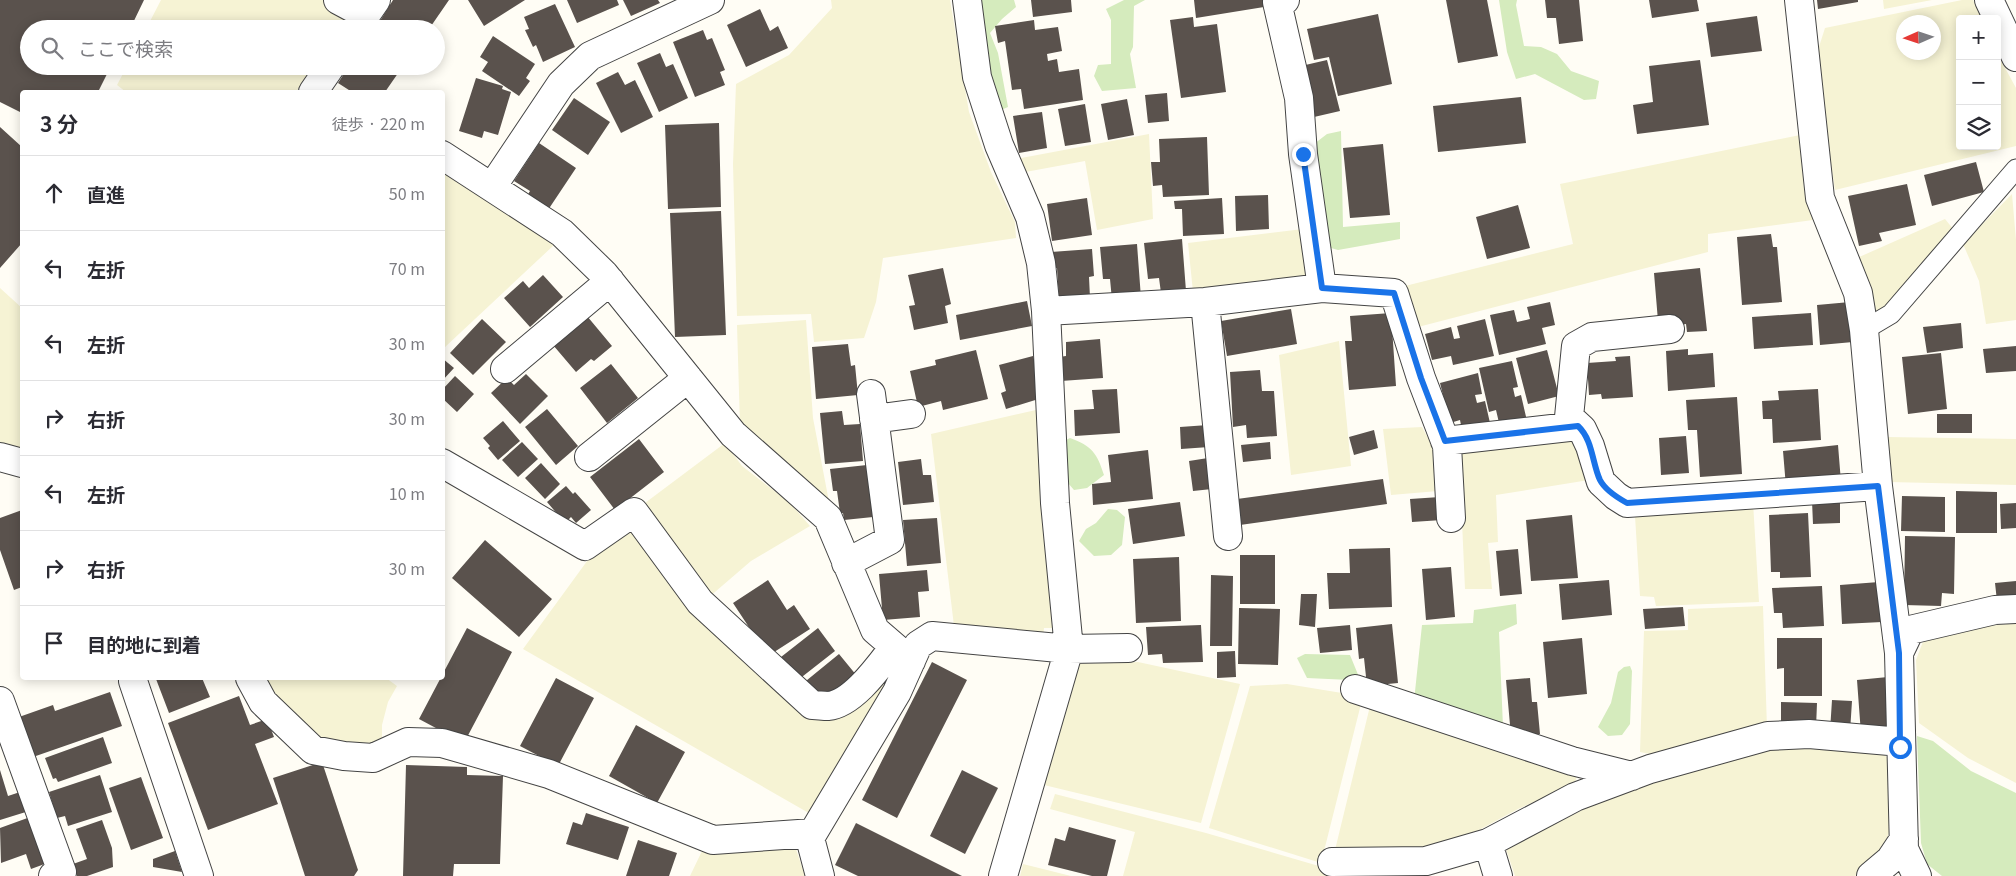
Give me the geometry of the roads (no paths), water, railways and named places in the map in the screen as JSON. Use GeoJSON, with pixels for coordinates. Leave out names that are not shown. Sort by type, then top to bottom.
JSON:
{"type":"FeatureCollection","features":[{"type":"Feature","properties":{"kind":"street"},"geometry":{"type":"LineString","coordinates":[[338,0],[366,14]]}},
{"type":"Feature","properties":{"kind":"street"},"geometry":{"type":"LineString","coordinates":[[492,187],[561,84],[590,56],[710,0]]}},
{"type":"Feature","properties":{"kind":"street"},"geometry":{"type":"LineString","coordinates":[[967,0],[977,77],[999,145],[1030,217],[1040,263],[1046,310],[1055,503],[1069,649],[1003,876]]}},
{"type":"Feature","properties":{"kind":"street"},"geometry":{"type":"LineString","coordinates":[[1285,0],[1277,2],[1299,98],[1303,154],[1322,288]]}},
{"type":"Feature","properties":{"kind":"street"},"geometry":{"type":"LineString","coordinates":[[1798,0],[1820,198],[1858,293],[1864,330],[1878,486],[1899,653],[1904,849],[1917,876]]}},
{"type":"Feature","properties":{"kind":"street"},"geometry":{"type":"LineString","coordinates":[[1990,0],[2016,57]]}},
{"type":"Feature","properties":{"kind":"street"},"geometry":{"type":"LineString","coordinates":[[314,90],[325,75]]}},
{"type":"Feature","properties":{"kind":"street"},"geometry":{"type":"LineString","coordinates":[[445,157],[562,233],[610,281],[733,434],[828,518],[875,630],[903,654]]}},
{"type":"Feature","properties":{"kind":"street"},"geometry":{"type":"LineString","coordinates":[[504,369],[610,281]]}},
{"type":"Feature","properties":{"kind":"street"},"geometry":{"type":"LineString","coordinates":[[1046,310],[1206,302],[1322,288],[1394,293],[1421,378],[1445,441],[1451,518]]}},
{"type":"Feature","properties":{"kind":"street"},"geometry":{"type":"LineString","coordinates":[[1206,302],[1228,536]]}},
{"type":"Feature","properties":{"kind":"street"},"geometry":{"type":"LineString","coordinates":[[1670,329],[1592,337],[1576,346],[1569,417],[1578,426],[1590,446],[1600,482],[1616,496],[1627,503],[1878,486]]}},
{"type":"Feature","properties":{"kind":"street"},"geometry":{"type":"LineString","coordinates":[[589,457],[688,378]]}},
{"type":"Feature","properties":{"kind":"street"},"geometry":{"type":"LineString","coordinates":[[846,563],[890,540],[873,406],[911,414]]}},
{"type":"Feature","properties":{"kind":"street"},"geometry":{"type":"LineString","coordinates":[[1445,441],[1578,426]]}},
{"type":"Feature","properties":{"kind":"street"},"geometry":{"type":"LineString","coordinates":[[0,457],[20,462]]}},
{"type":"Feature","properties":{"kind":"street"},"geometry":{"type":"LineString","coordinates":[[445,465],[585,546],[634,512],[700,602],[812,705],[830,706],[845,699],[903,654],[932,636],[1069,649],[1128,648]]}},
{"type":"Feature","properties":{"kind":"street"},"geometry":{"type":"LineString","coordinates":[[1899,653],[1910,630],[1995,610],[2016,609]]}},
{"type":"Feature","properties":{"kind":"street"},"geometry":{"type":"LineString","coordinates":[[820,876],[810,838],[897,692],[903,654]]}},
{"type":"Feature","properties":{"kind":"street"},"geometry":{"type":"LineString","coordinates":[[251,680],[263,702],[313,750],[344,756],[373,758],[408,742],[442,743],[549,774],[712,840],[813,833]]}},
{"type":"Feature","properties":{"kind":"street"},"geometry":{"type":"LineString","coordinates":[[133,681],[199,876]]}},
{"type":"Feature","properties":{"kind":"street"},"geometry":{"type":"LineString","coordinates":[[1355,689],[1572,761],[1632,776]]}},
{"type":"Feature","properties":{"kind":"street"},"geometry":{"type":"LineString","coordinates":[[0,702],[62,872],[53,876]]}},
{"type":"Feature","properties":{"kind":"street"},"geometry":{"type":"LineString","coordinates":[[1332,862],[1426,861],[1488,843],[1575,797],[1632,776],[1768,736],[1810,734],[1901,742]]}},
{"type":"Feature","properties":{"kind":"street"},"geometry":{"type":"LineString","coordinates":[[1870,876],[1890,860],[1904,839]]}},
{"type":"Feature","properties":{"kind":"street"},"geometry":{"type":"LineString","coordinates":[[1488,843],[1498,876]]}},
{"type":"Feature","properties":{"kind":"lane"},"geometry":{"type":"LineString","coordinates":[[1864,330],[1891,314],[2016,169]]}}]}
